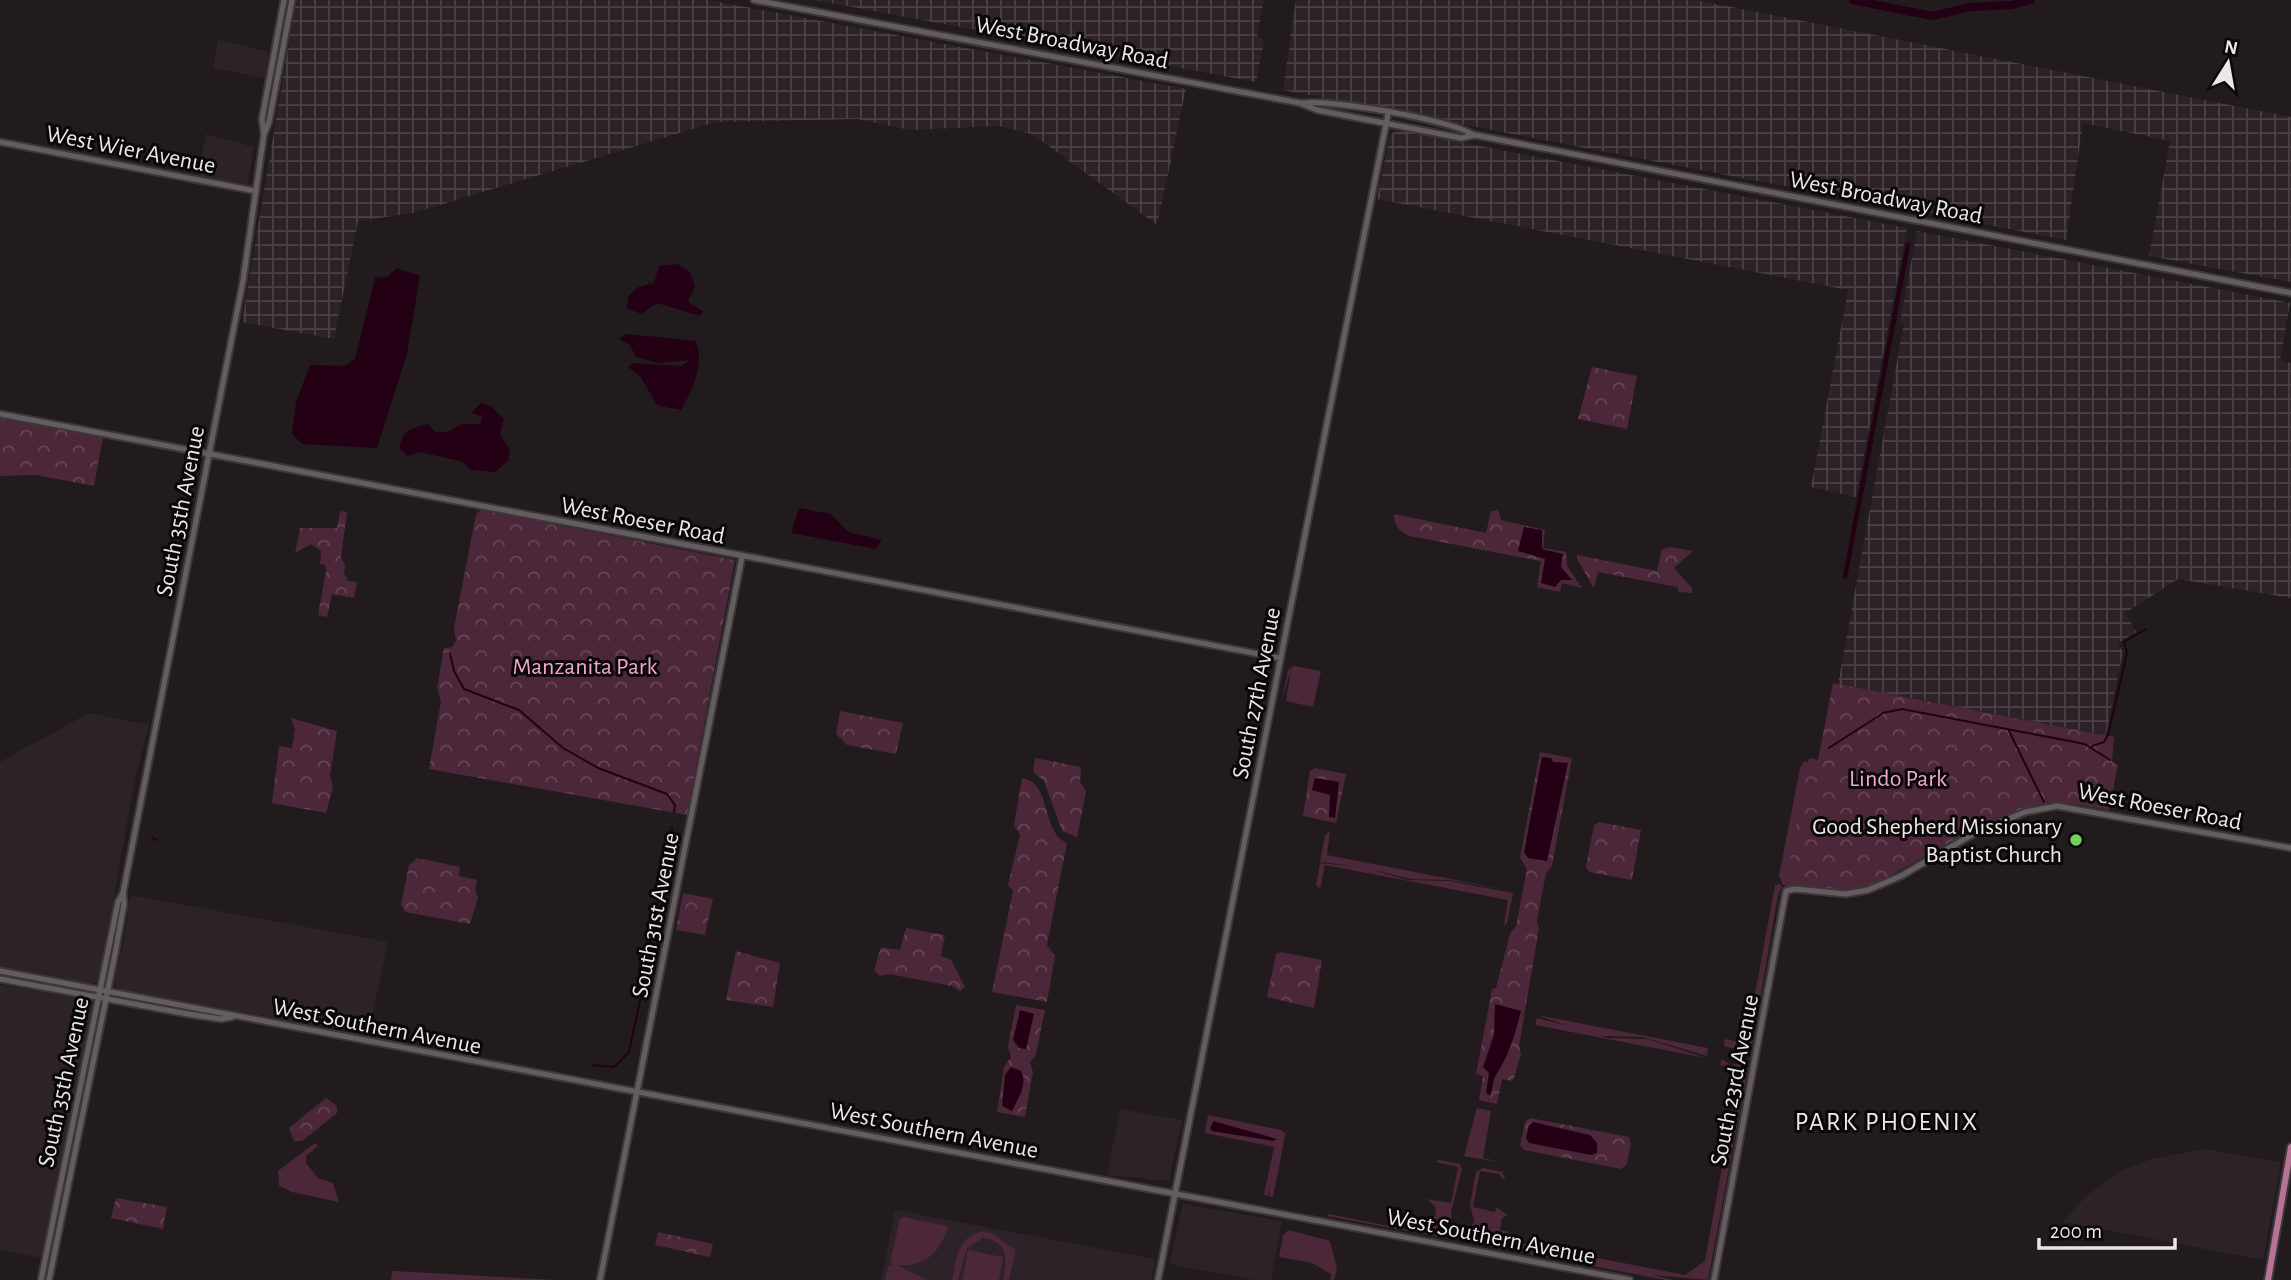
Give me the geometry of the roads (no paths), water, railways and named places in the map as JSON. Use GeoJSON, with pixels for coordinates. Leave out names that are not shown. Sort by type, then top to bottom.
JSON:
{"type":"FeatureCollection","features":[{"type":"Feature","properties":{"kind":"main road","name":"South 35th Avenue"},"geometry":{"type":"LineString","coordinates":[[264,134],[262,119],[284,0]]}},
{"type":"Feature","properties":{"kind":"main road","name":"South 35th Avenue"},"geometry":{"type":"LineString","coordinates":[[49,1280],[108,991],[124,904],[123,893],[244,274],[264,134],[269,122],[292,0]]}},
{"type":"Feature","properties":{"kind":"main road","name":"West Broadway Road"},"geometry":{"type":"LineString","coordinates":[[754,0],[1300,103],[1317,110],[1461,138],[1475,135]]}},
{"type":"Feature","properties":{"kind":"main road","name":"West Broadway Road"},"geometry":{"type":"LineString","coordinates":[[1300,103],[1319,101],[1463,128],[1475,135],[2291,293]]}},
{"type":"Feature","properties":{"kind":"main road","name":"South 27th Avenue"},"geometry":{"type":"LineString","coordinates":[[1158,1280],[1388,114]]}},
{"type":"Feature","properties":{"kind":"main road","name":"West Wier Avenue"},"geometry":{"type":"LineString","coordinates":[[0,142],[256,191]]}},
{"type":"Feature","properties":{"kind":"main road","name":"West Roeser Road"},"geometry":{"type":"LineString","coordinates":[[0,414],[1280,658]]}},
{"type":"Feature","properties":{"kind":"main road","name":"South 31st Avenue"},"geometry":{"type":"LineString","coordinates":[[600,1280],[742,557]]}},
{"type":"Feature","properties":{"kind":"main road","name":"West Roeser Road"},"geometry":{"type":"LineString","coordinates":[[1790,889],[1846,894],[1868,890],[1901,876],[1975,833],[2025,812],[2056,806],[2291,848]]}},
{"type":"Feature","properties":{"kind":"main road","name":"South 23rd Avenue"},"geometry":{"type":"LineString","coordinates":[[1714,1280],[1781,925],[1783,896],[1790,889]]}},
{"type":"Feature","properties":{"kind":"main road","name":"South 35th Avenue"},"geometry":{"type":"LineString","coordinates":[[41,1280],[118,902],[123,893]]}},
{"type":"Feature","properties":{"kind":"main road","name":"West Southern Avenue"},"geometry":{"type":"LineString","coordinates":[[0,971],[1630,1280]]}},
{"type":"Feature","properties":{"kind":"main road","name":"West Southern Avenue"},"geometry":{"type":"LineString","coordinates":[[0,979],[221,1019],[232,1017]]}},
{"type":"Feature","properties":{"kind":"main road"},"geometry":{"type":"LineString","coordinates":[[73,1125],[80,1127]]}},
{"type":"Feature","properties":{"kind":"main road"},"geometry":{"type":"LineString","coordinates":[[2268,1280],[2291,1147]]}},
{"type":"Feature","properties":{"kind":"waterway"},"geometry":{"type":"LineString","coordinates":[[1853,0],[1932,16],[1971,7],[2012,5],[2031,0]]}},
{"type":"Feature","properties":{"kind":"waterway"},"geometry":{"type":"LineString","coordinates":[[1845,577],[1908,245]]}},
{"type":"Feature","properties":{"kind":"waterway"},"geometry":{"type":"LineString","coordinates":[[2092,746],[2104,742],[2108,735],[2127,653],[2124,642],[2146,629]]}},
{"type":"Feature","properties":{"kind":"waterway"},"geometry":{"type":"LineString","coordinates":[[450,653],[454,671],[464,689],[519,710],[563,748],[598,768],[667,794],[675,805],[674,813]]}},
{"type":"Feature","properties":{"kind":"waterway"},"geometry":{"type":"LineString","coordinates":[[1829,748],[1883,713],[1902,709],[2085,744],[2110,760]]}},
{"type":"Feature","properties":{"kind":"waterway"},"geometry":{"type":"LineString","coordinates":[[2009,731],[2044,802]]}},
{"type":"Feature","properties":{"kind":"waterway"},"geometry":{"type":"LineString","coordinates":[[643,980],[672,827]]}},
{"type":"Feature","properties":{"kind":"waterway"},"geometry":{"type":"LineString","coordinates":[[152,838],[158,840]]}},
{"type":"Feature","properties":{"kind":"waterway"},"geometry":{"type":"LineString","coordinates":[[593,1065],[614,1067],[629,1052],[642,991]]}},
{"type":"Feature","properties":{"kind":"place","name":"Good Shepherd Missionary Baptist Church"},"geometry":{"type":"Point","coordinates":[2076,840]}},
{"type":"Feature","properties":{"kind":"district","name":"PARK PHOENIX"},"geometry":{"type":"Point","coordinates":[1887,1121]}},
{"type":"Feature","properties":{"kind":"park label","name":"Manzanita Park"},"geometry":{"type":"Point","coordinates":[585,666]}},
{"type":"Feature","properties":{"kind":"park label","name":"Lindo Park"},"geometry":{"type":"Point","coordinates":[1898,778]}}]}
